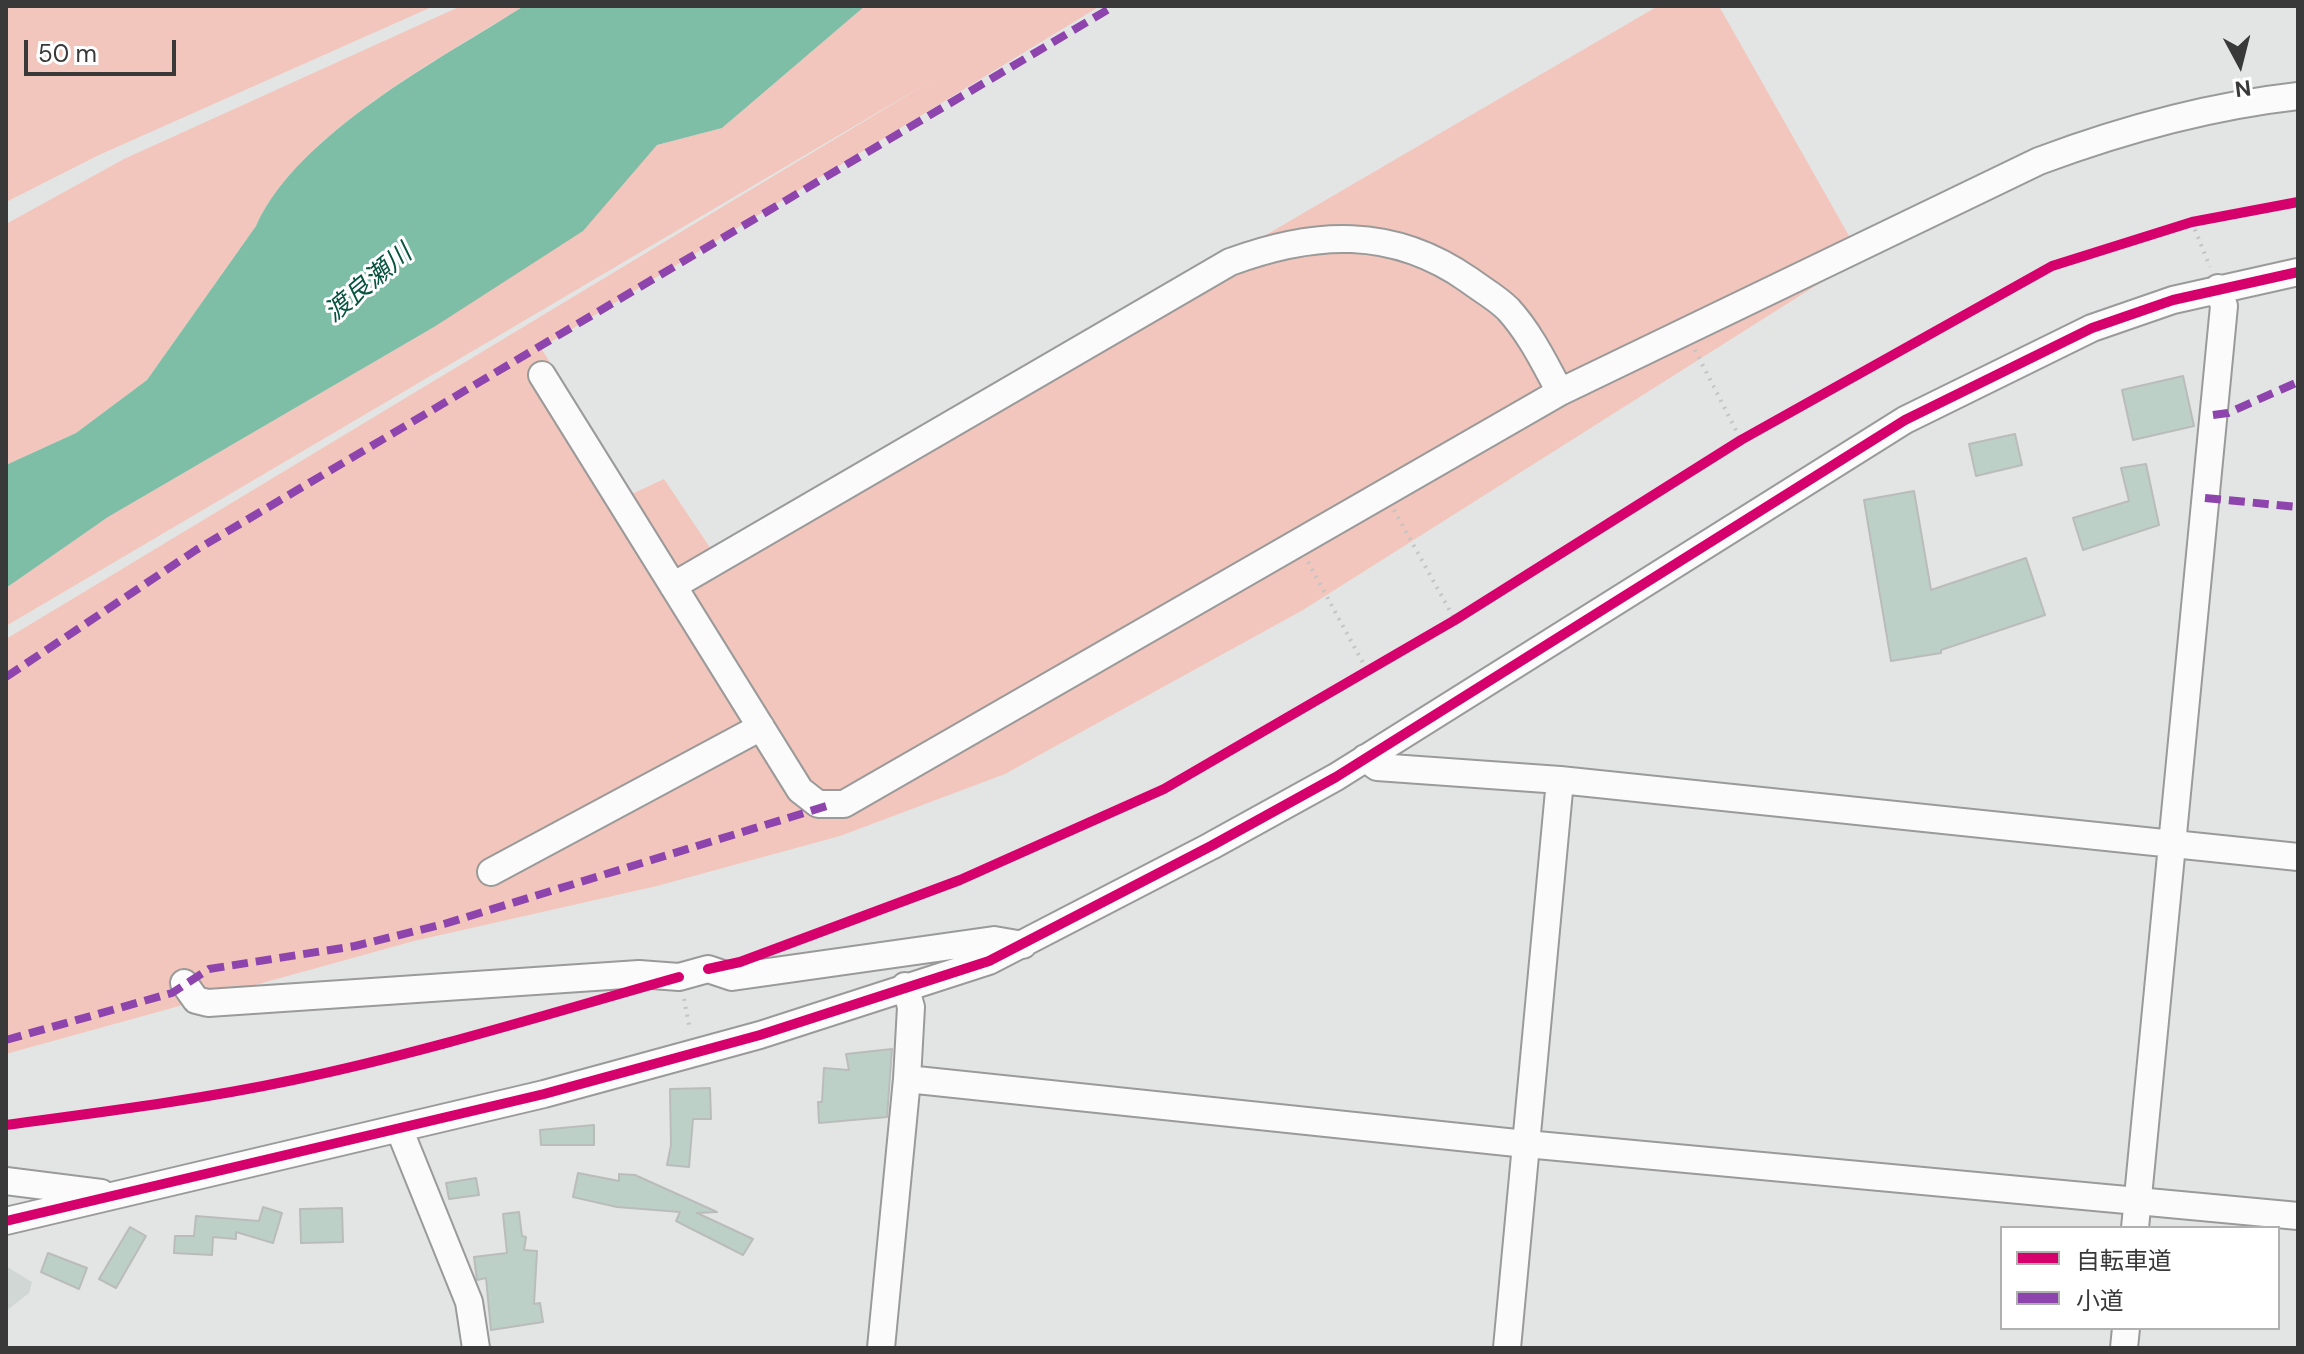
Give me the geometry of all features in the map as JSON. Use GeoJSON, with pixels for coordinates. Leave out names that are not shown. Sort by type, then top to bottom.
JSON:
{"type":"FeatureCollection","features":[{"type":"Feature","properties":{"kind":"street"},"geometry":{"type":"LineString","coordinates":[[542,375],[809,799],[818,804],[844,804],[1560,392],[2039,161],[2093,141],[2210,110],[2298,96]]}},
{"type":"Feature","properties":{"kind":"street"},"geometry":{"type":"LineString","coordinates":[[673,586],[1230,262],[1295,241],[1336,237],[1377,241],[1416,251],[1445,264],[1507,308],[1533,343],[1560,392]]}},
{"type":"Feature","properties":{"kind":"street"},"geometry":{"type":"LineString","coordinates":[[6,1221],[400,1131],[760,1035],[989,961],[1259,820],[1365,758],[1905,420],[2092,328],[2218,288],[2298,272]]}},
{"type":"Feature","properties":{"kind":"street"},"geometry":{"type":"LineString","coordinates":[[2135,1226],[2224,306],[2218,288]]}},
{"type":"Feature","properties":{"kind":"street"},"geometry":{"type":"LineString","coordinates":[[491,872],[761,727]]}},
{"type":"Feature","properties":{"kind":"street"},"geometry":{"type":"LineString","coordinates":[[1365,758],[1377,767],[1560,780],[2298,857]]}},
{"type":"Feature","properties":{"kind":"street"},"geometry":{"type":"LineString","coordinates":[[1507,1348],[1560,780]]}},
{"type":"Feature","properties":{"kind":"street"},"geometry":{"type":"LineString","coordinates":[[184,983],[196,1000],[208,1003],[639,974],[679,977],[708,969],[732,977],[994,940],[1023,945]]}},
{"type":"Feature","properties":{"kind":"street"},"geometry":{"type":"LineString","coordinates":[[881,1348],[907,1079],[911,1007],[905,986]]}},
{"type":"Feature","properties":{"kind":"street"},"geometry":{"type":"LineString","coordinates":[[907,1079],[1526,1144],[2298,1216]]}},
{"type":"Feature","properties":{"kind":"street"},"geometry":{"type":"LineString","coordinates":[[400,1131],[469,1302],[476,1348]]}},
{"type":"Feature","properties":{"kind":"street"},"geometry":{"type":"LineString","coordinates":[[6,1181],[116,1195]]}},
{"type":"Feature","properties":{"kind":"path"},"geometry":{"type":"LineString","coordinates":[[2180,226],[2205,219]]}},
{"type":"Feature","properties":{"kind":"path"},"geometry":{"type":"LineString","coordinates":[[2192,222],[2218,288]]}},
{"type":"Feature","properties":{"kind":"path"},"geometry":{"type":"LineString","coordinates":[[1700,361],[1741,440]]}},
{"type":"Feature","properties":{"kind":"path"},"geometry":{"type":"LineString","coordinates":[[1728,448],[1755,432]]}},
{"type":"Feature","properties":{"kind":"path"},"geometry":{"type":"LineString","coordinates":[[1385,494],[1455,620]]}},
{"type":"Feature","properties":{"kind":"path"},"geometry":{"type":"LineString","coordinates":[[1297,544],[1368,672]]}},
{"type":"Feature","properties":{"kind":"path"},"geometry":{"type":"LineString","coordinates":[[1443,627],[1468,612]]}},
{"type":"Feature","properties":{"kind":"path"},"geometry":{"type":"LineString","coordinates":[[1355,680],[1381,665]]}},
{"type":"Feature","properties":{"kind":"path"},"geometry":{"type":"LineString","coordinates":[[679,977],[695,1052]]}},
{"type":"Feature","properties":{"kind":"shaded area"},"geometry":{"type":"Polygon","coordinates":[[[434,6],[99,155],[6,202],[6,8],[434,6]]]}},
{"type":"Feature","properties":{"kind":"shaded area"},"geometry":{"type":"Polygon","coordinates":[[[461,6],[524,6],[413,74],[337,129],[276,192],[256,226],[147,380],[76,433],[6,465],[6,224],[124,159],[461,6]]]}},
{"type":"Feature","properties":{"kind":"shaded area"},"geometry":{"type":"Polygon","coordinates":[[[865,6],[1100,6],[541,348],[632,494],[664,479],[711,549],[1259,239],[1658,6],[1719,6],[1861,257],[1303,610],[1005,774],[840,836],[657,886],[414,941],[6,1054],[6,639],[936,78],[6,626],[6,588],[108,517],[434,327],[620,186],[657,145],[722,128],[865,6]]]}},
{"type":"Feature","properties":{"kind":"shaded area"},"geometry":{"type":"Polygon","coordinates":[[[6,1266],[32,1282],[29,1293],[6,1311],[6,1266]]]}},
{"type":"Feature","properties":{"kind":"water","name":"渡良瀬川"},"geometry":{"type":"Polygon","coordinates":[[[524,6],[865,6],[722,128],[657,145],[583,231],[434,327],[108,517],[6,588],[6,465],[76,433],[147,380],[256,226],[276,192],[304,160],[337,130],[413,75],[524,6]]]}},
{"type":"Feature","properties":{"kind":"building"},"geometry":{"type":"Polygon","coordinates":[[[2183,376],[2194,426],[2133,440],[2122,390],[2183,376]]]}},
{"type":"Feature","properties":{"kind":"building"},"geometry":{"type":"Polygon","coordinates":[[[2015,434],[2022,465],[1976,476],[1969,444],[2015,434]]]}},
{"type":"Feature","properties":{"kind":"building"},"geometry":{"type":"Polygon","coordinates":[[[2146,464],[2159,525],[2083,550],[2073,518],[2129,501],[2121,468],[2146,464]]]}},
{"type":"Feature","properties":{"kind":"building"},"geometry":{"type":"Polygon","coordinates":[[[1914,491],[1931,590],[2026,558],[2045,615],[1941,650],[1941,653],[1891,661],[1864,500],[1914,491]]]}},
{"type":"Feature","properties":{"kind":"building"},"geometry":{"type":"Polygon","coordinates":[[[892,1049],[887,1117],[819,1123],[818,1102],[822,1102],[824,1068],[849,1070],[846,1054],[892,1049]]]}},
{"type":"Feature","properties":{"kind":"building"},"geometry":{"type":"Polygon","coordinates":[[[710,1088],[711,1119],[693,1119],[689,1167],[667,1165],[671,1145],[670,1089],[710,1088]]]}},
{"type":"Feature","properties":{"kind":"building"},"geometry":{"type":"Polygon","coordinates":[[[594,1125],[594,1145],[541,1145],[540,1130],[594,1125]]]}},
{"type":"Feature","properties":{"kind":"building"},"geometry":{"type":"Polygon","coordinates":[[[578,1173],[619,1181],[619,1174],[635,1175],[717,1212],[697,1213],[753,1239],[743,1255],[676,1221],[680,1212],[617,1207],[573,1197],[578,1173]]]}},
{"type":"Feature","properties":{"kind":"building"},"geometry":{"type":"Polygon","coordinates":[[[476,1178],[479,1195],[449,1199],[446,1183],[476,1178]]]}},
{"type":"Feature","properties":{"kind":"building"},"geometry":{"type":"Polygon","coordinates":[[[263,1207],[282,1213],[273,1243],[236,1232],[236,1239],[213,1237],[212,1255],[174,1253],[175,1236],[194,1236],[196,1216],[259,1221],[263,1207]]]}},
{"type":"Feature","properties":{"kind":"building"},"geometry":{"type":"Polygon","coordinates":[[[342,1208],[343,1242],[301,1243],[300,1209],[342,1208]]]}},
{"type":"Feature","properties":{"kind":"building"},"geometry":{"type":"Polygon","coordinates":[[[519,1212],[522,1236],[526,1237],[524,1250],[537,1251],[534,1304],[540,1303],[543,1322],[491,1330],[486,1278],[477,1280],[474,1257],[507,1253],[503,1214],[519,1212]]]}},
{"type":"Feature","properties":{"kind":"building"},"geometry":{"type":"Polygon","coordinates":[[[130,1227],[146,1236],[116,1288],[99,1279],[130,1227]]]}},
{"type":"Feature","properties":{"kind":"building"},"geometry":{"type":"Polygon","coordinates":[[[48,1253],[87,1268],[79,1289],[41,1272],[48,1253]]]}},
{"type":"Feature","properties":{"kind":"marked path"},"geometry":{"type":"LineString","coordinates":[[6,677],[196,550],[1114,6]]}},
{"type":"Feature","properties":{"kind":"marked path"},"geometry":{"type":"LineString","coordinates":[[2213,415],[2228,413],[2298,382]]}},
{"type":"Feature","properties":{"kind":"marked path"},"geometry":{"type":"LineString","coordinates":[[2205,498],[2298,507]]}},
{"type":"Feature","properties":{"kind":"marked path"},"geometry":{"type":"LineString","coordinates":[[6,1040],[172,993],[209,969],[355,946],[444,924],[830,805]]}},
{"type":"Feature","properties":{"kind":"cycle path"},"geometry":{"type":"LineString","coordinates":[[708,969],[740,962],[960,880],[1164,789],[1455,620],[1741,440],[2052,266],[2192,222],[2298,202]]}},
{"type":"Feature","properties":{"kind":"cycle path"},"geometry":{"type":"LineString","coordinates":[[6,1221],[544,1094],[760,1035],[989,961],[1211,846],[1336,777],[1905,420],[2092,328],[2173,300],[2298,272]]}},
{"type":"Feature","properties":{"kind":"cycle path"},"geometry":{"type":"LineString","coordinates":[[6,1125],[186,1100],[293,1080],[439,1045],[679,977]]}}]}
